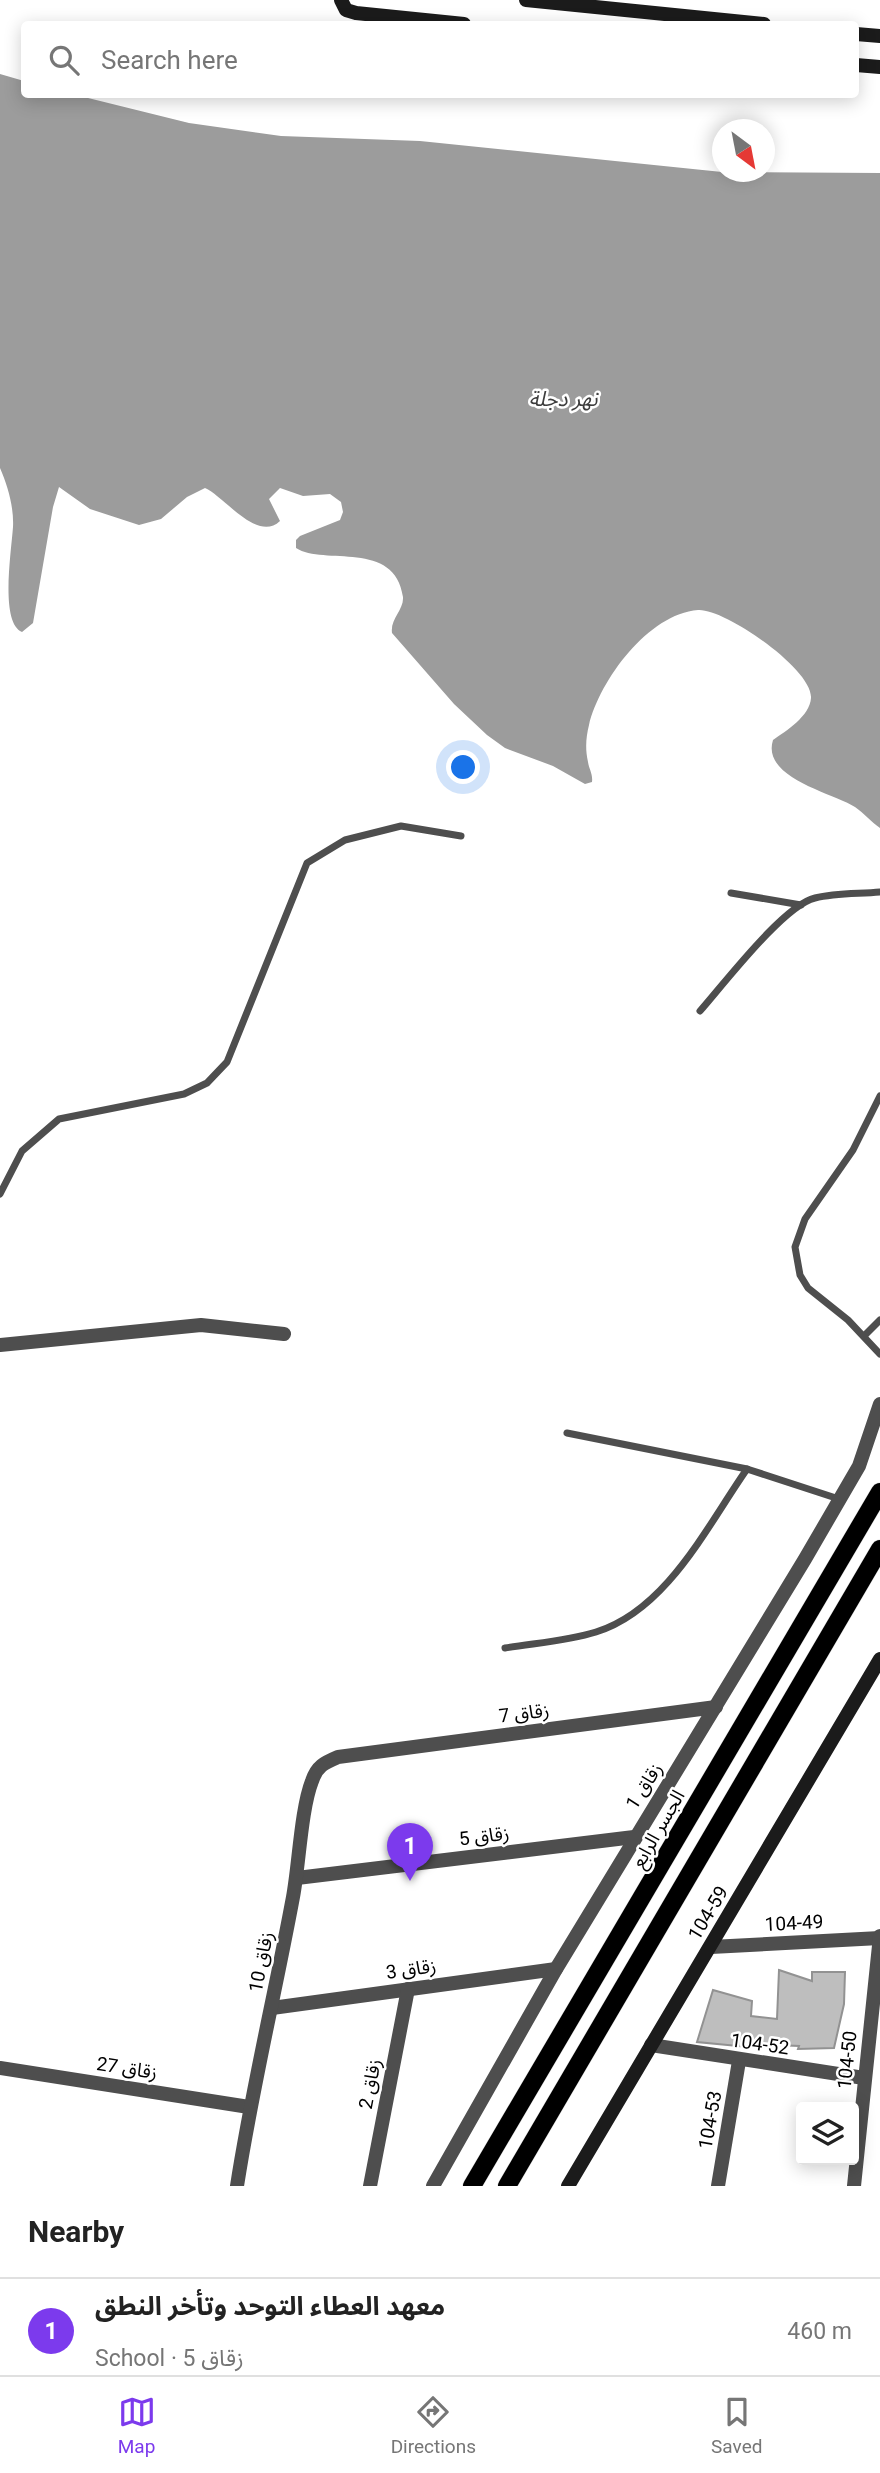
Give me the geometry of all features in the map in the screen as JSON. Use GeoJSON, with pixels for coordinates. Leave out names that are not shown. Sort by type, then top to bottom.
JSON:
{"type":"FeatureCollection","features":[{"type":"Feature","properties":{"kind":"main road","name":"الجسر الرابع"},"geometry":{"type":"LineString","coordinates":[[471,2186],[880,1492]]}},
{"type":"Feature","properties":{"kind":"main road"},"geometry":{"type":"LineString","coordinates":[[507,2186],[880,1549]]}},
{"type":"Feature","properties":{"kind":"street"},"geometry":{"type":"LineString","coordinates":[[341,0],[346,9],[356,13],[435,21]]}},
{"type":"Feature","properties":{"kind":"street"},"geometry":{"type":"LineString","coordinates":[[526,0],[734,21]]}},
{"type":"Feature","properties":{"kind":"street"},"geometry":{"type":"LineString","coordinates":[[859,34],[880,36]]}},
{"type":"Feature","properties":{"kind":"street"},"geometry":{"type":"LineString","coordinates":[[859,65],[880,68]]}},
{"type":"Feature","properties":{"kind":"street"},"geometry":{"type":"LineString","coordinates":[[0,1345],[201,1325],[284,1334]]}},
{"type":"Feature","properties":{"kind":"street","name":"زقاق 1"},"geometry":{"type":"LineString","coordinates":[[433,2186],[634,1837],[716,1707],[859,1466],[880,1404]]}},
{"type":"Feature","properties":{"kind":"street","name":"104-59"},"geometry":{"type":"LineString","coordinates":[[568,2186],[880,1659]]}},
{"type":"Feature","properties":{"kind":"street","name":"زقاق 7"},"geometry":{"type":"LineString","coordinates":[[338,1756],[716,1707]]}},
{"type":"Feature","properties":{"kind":"street","name":"زقاق 10"},"geometry":{"type":"LineString","coordinates":[[237,2186],[249,2107],[272,2008],[297,1878],[311,1783],[320,1765],[338,1756]]}},
{"type":"Feature","properties":{"kind":"street","name":"زقاق 5"},"geometry":{"type":"LineString","coordinates":[[297,1878],[634,1837]]}},
{"type":"Feature","properties":{"kind":"street","name":"104-49"},"geometry":{"type":"LineString","coordinates":[[711,1947],[880,1937]]}},
{"type":"Feature","properties":{"kind":"street","name":"104-50"},"geometry":{"type":"LineString","coordinates":[[854,2186],[880,1937]]}},
{"type":"Feature","properties":{"kind":"street","name":"زقاق 3"},"geometry":{"type":"LineString","coordinates":[[272,2008],[556,1969]]}},
{"type":"Feature","properties":{"kind":"street","name":"زقاق 2"},"geometry":{"type":"LineString","coordinates":[[370,2186],[408,1989]]}},
{"type":"Feature","properties":{"kind":"street","name":"104-52"},"geometry":{"type":"LineString","coordinates":[[651,2045],[864,2078]]}},
{"type":"Feature","properties":{"kind":"street","name":"104-53"},"geometry":{"type":"LineString","coordinates":[[718,2186],[739,2060]]}},
{"type":"Feature","properties":{"kind":"street","name":"زقاق 27"},"geometry":{"type":"LineString","coordinates":[[0,2068],[249,2107]]}},
{"type":"Feature","properties":{"kind":"lane"},"geometry":{"type":"LineString","coordinates":[[0,1194],[22,1151],[60,1119],[184,1094],[207,1083],[227,1062],[307,863],[345,840],[401,826],[461,835]]}},
{"type":"Feature","properties":{"kind":"lane"},"geometry":{"type":"LineString","coordinates":[[700,1011],[779,923],[801,905],[814,898],[880,892]]}},
{"type":"Feature","properties":{"kind":"lane"},"geometry":{"type":"LineString","coordinates":[[731,893],[801,905]]}},
{"type":"Feature","properties":{"kind":"lane"},"geometry":{"type":"LineString","coordinates":[[880,1096],[853,1150],[805,1219],[795,1247],[800,1275],[808,1288],[864,1336],[880,1354]]}},
{"type":"Feature","properties":{"kind":"lane"},"geometry":{"type":"LineString","coordinates":[[864,1336],[880,1320]]}},
{"type":"Feature","properties":{"kind":"lane"},"geometry":{"type":"LineString","coordinates":[[567,1433],[747,1469],[839,1500]]}},
{"type":"Feature","properties":{"kind":"lane"},"geometry":{"type":"LineString","coordinates":[[505,1648],[597,1632],[636,1611],[671,1578],[747,1469]]}},
{"type":"Feature","properties":{"kind":"water","name":"نهر دجلة"},"geometry":{"type":"Polygon","coordinates":[[[0,74],[21,80],[21,98],[88,98],[189,123],[281,136],[420,141],[712,171],[712,182],[775,182],[775,172],[880,173],[880,828],[855,807],[801,782],[778,765],[772,753],[773,740],[796,722],[810,705],[808,686],[798,672],[765,642],[746,629],[710,612],[698,610],[679,614],[661,623],[644,636],[615,670],[595,707],[588,730],[586,752],[592,782],[585,784],[553,766],[505,748],[454,704],[392,633],[403,597],[397,579],[387,567],[373,561],[308,553],[296,548],[296,540],[300,536],[340,520],[343,512],[341,502],[330,494],[303,496],[280,488],[269,499],[280,521],[271,526],[261,526],[241,516],[205,488],[187,497],[161,519],[139,525],[90,509],[59,487],[53,507],[33,623],[22,632],[15,626],[9,602],[13,520],[6,482],[0,468],[0,74]]]}},
{"type":"Feature","properties":{"kind":"building"},"geometry":{"type":"Polygon","coordinates":[[[779,1970],[812,1981],[812,1972],[845,1972],[844,2004],[834,2048],[798,2049],[799,2046],[749,2044],[748,2047],[697,2042],[713,1990],[752,2001],[751,2016],[777,2019],[779,1970]]]}},
{"type":"Feature","properties":{"kind":"place","name":"معهد العطاء التوحد وتأخر النطق"},"geometry":{"type":"Point","coordinates":[410,1881]}}]}
